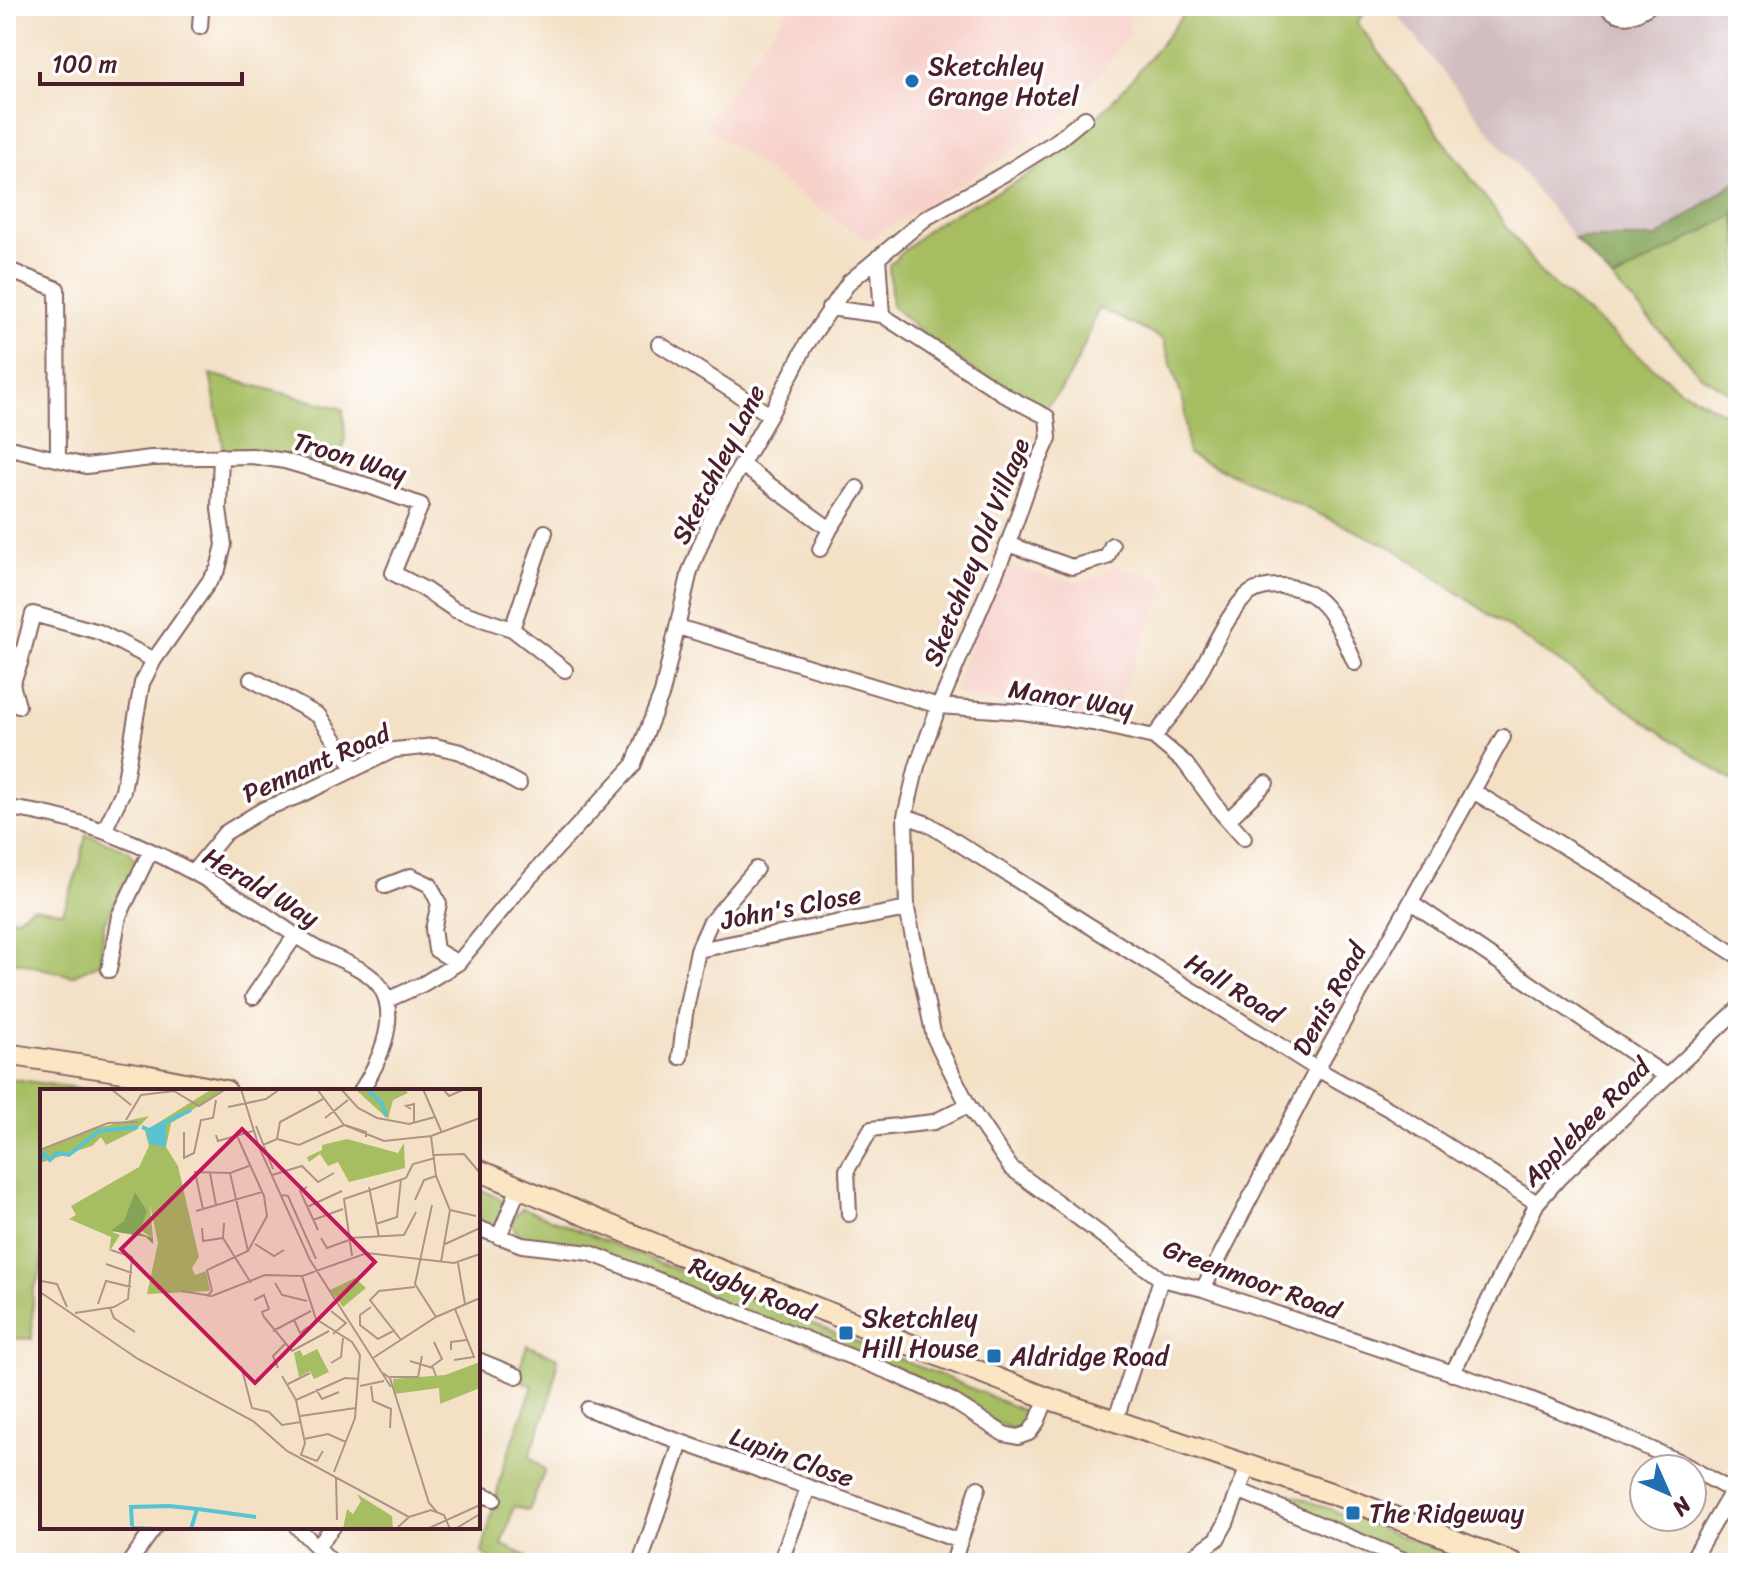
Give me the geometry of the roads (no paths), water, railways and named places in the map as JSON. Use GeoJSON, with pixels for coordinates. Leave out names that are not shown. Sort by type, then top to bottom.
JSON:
{"type":"FeatureCollection","features":[{"type":"Feature","properties":{"kind":"main road"},"geometry":{"type":"LineString","coordinates":[[6,1054],[215,1089]]}},
{"type":"Feature","properties":{"kind":"main road","name":"Rugby Road"},"geometry":{"type":"LineString","coordinates":[[480,1171],[671,1251],[1047,1398],[1249,1464],[1513,1563]]}},
{"type":"Feature","properties":{"kind":"street"},"geometry":{"type":"LineString","coordinates":[[1605,6],[1620,16],[1632,17],[1649,6]]}},
{"type":"Feature","properties":{"kind":"street","name":"Sketchley Lane"},"geometry":{"type":"LineString","coordinates":[[387,1000],[423,984],[458,963],[519,889],[633,766],[662,693],[690,571],[713,514],[806,345],[849,282],[926,218],[1004,174],[1058,140],[1085,118]]}},
{"type":"Feature","properties":{"kind":"street"},"geometry":{"type":"LineString","coordinates":[[878,257],[882,315]]}},
{"type":"Feature","properties":{"kind":"street"},"geometry":{"type":"LineString","coordinates":[[6,269],[57,289],[58,458]]}},
{"type":"Feature","properties":{"kind":"street","name":"Sketchley Old Village"},"geometry":{"type":"LineString","coordinates":[[829,308],[882,315],[1008,397],[1047,417],[1049,438],[939,706]]}},
{"type":"Feature","properties":{"kind":"street"},"geometry":{"type":"LineString","coordinates":[[659,344],[770,415]]}},
{"type":"Feature","properties":{"kind":"street","name":"Troon Way"},"geometry":{"type":"LineString","coordinates":[[6,447],[86,466],[151,458],[252,456],[285,461],[369,486],[421,505],[393,573],[455,610],[512,629]]}},
{"type":"Feature","properties":{"kind":"street"},"geometry":{"type":"LineString","coordinates":[[104,831],[123,791],[142,683],[154,660],[218,569],[224,545],[219,509],[221,456]]}},
{"type":"Feature","properties":{"kind":"street"},"geometry":{"type":"LineString","coordinates":[[742,465],[830,529]]}},
{"type":"Feature","properties":{"kind":"street"},"geometry":{"type":"LineString","coordinates":[[820,549],[857,488]]}},
{"type":"Feature","properties":{"kind":"street"},"geometry":{"type":"LineString","coordinates":[[545,532],[512,629],[565,670]]}},
{"type":"Feature","properties":{"kind":"street"},"geometry":{"type":"LineString","coordinates":[[1008,544],[1072,567],[1107,557],[1112,545]]}},
{"type":"Feature","properties":{"kind":"street"},"geometry":{"type":"LineString","coordinates":[[1154,737],[1188,693],[1232,614],[1249,594],[1268,586],[1291,586],[1310,592],[1322,601],[1333,614],[1355,663]]}},
{"type":"Feature","properties":{"kind":"street"},"geometry":{"type":"LineString","coordinates":[[18,706],[12,684],[33,614],[99,632],[154,660]]}},
{"type":"Feature","properties":{"kind":"street","name":"Manor Way"},"geometry":{"type":"LineString","coordinates":[[678,627],[939,706],[1037,714],[1154,737],[1185,763],[1244,838]]}},
{"type":"Feature","properties":{"kind":"street"},"geometry":{"type":"LineString","coordinates":[[251,679],[319,716],[354,768]]}},
{"type":"Feature","properties":{"kind":"street","name":"Greenmoor Road"},"geometry":{"type":"LineString","coordinates":[[939,706],[917,766],[905,816],[907,909],[934,1037],[968,1105],[1011,1168],[1161,1279],[1203,1289],[1527,1398],[1680,1462],[1734,1492]]}},
{"type":"Feature","properties":{"kind":"street","name":"Denis Road"},"geometry":{"type":"LineString","coordinates":[[1203,1289],[1317,1069],[1503,737]]}},
{"type":"Feature","properties":{"kind":"street","name":"Pennant Road"},"geometry":{"type":"LineString","coordinates":[[193,872],[225,833],[264,809],[301,795],[394,750],[435,746],[461,752],[519,784]]}},
{"type":"Feature","properties":{"kind":"street"},"geometry":{"type":"LineString","coordinates":[[1228,820],[1266,783]]}},
{"type":"Feature","properties":{"kind":"street"},"geometry":{"type":"LineString","coordinates":[[1473,791],[1738,956]]}},
{"type":"Feature","properties":{"kind":"street","name":"Herald Way"},"geometry":{"type":"LineString","coordinates":[[6,808],[43,813],[104,831],[193,872],[251,905],[295,936],[375,980],[387,1000]]}},
{"type":"Feature","properties":{"kind":"street","name":"Hall Road"},"geometry":{"type":"LineString","coordinates":[[905,816],[928,824],[1317,1069],[1394,1112],[1537,1203]]}},
{"type":"Feature","properties":{"kind":"street"},"geometry":{"type":"LineString","coordinates":[[109,970],[119,916],[150,852]]}},
{"type":"Feature","properties":{"kind":"street"},"geometry":{"type":"LineString","coordinates":[[698,950],[710,923],[756,869]]}},
{"type":"Feature","properties":{"kind":"street"},"geometry":{"type":"LineString","coordinates":[[385,886],[411,876],[430,885],[439,904],[433,929],[436,950],[458,963]]}},
{"type":"Feature","properties":{"kind":"street"},"geometry":{"type":"LineString","coordinates":[[1411,902],[1666,1076]]}},
{"type":"Feature","properties":{"kind":"street","name":"John's Close"},"geometry":{"type":"LineString","coordinates":[[680,1057],[698,950],[907,909]]}},
{"type":"Feature","properties":{"kind":"street"},"geometry":{"type":"LineString","coordinates":[[253,997],[295,936]]}},
{"type":"Feature","properties":{"kind":"street"},"geometry":{"type":"LineString","coordinates":[[362,1089],[380,1052],[387,1025],[387,1000]]}},
{"type":"Feature","properties":{"kind":"street","name":"Applebee Road"},"geometry":{"type":"LineString","coordinates":[[1452,1374],[1537,1203],[1738,1009]]}},
{"type":"Feature","properties":{"kind":"street"},"geometry":{"type":"LineString","coordinates":[[849,1214],[847,1170],[871,1129],[934,1122],[968,1105]]}},
{"type":"Feature","properties":{"kind":"street"},"geometry":{"type":"LineString","coordinates":[[499,1237],[519,1187]]}},
{"type":"Feature","properties":{"kind":"street","name":"Rugby Road"},"geometry":{"type":"LineString","coordinates":[[480,1229],[522,1245],[590,1253],[894,1374],[951,1400],[1004,1434],[1018,1437],[1029,1433],[1047,1398]]}},
{"type":"Feature","properties":{"kind":"street"},"geometry":{"type":"LineString","coordinates":[[1115,1422],[1161,1279]]}},
{"type":"Feature","properties":{"kind":"street"},"geometry":{"type":"LineString","coordinates":[[480,1361],[517,1376]]}},
{"type":"Feature","properties":{"kind":"street","name":"Lupin Close"},"geometry":{"type":"LineString","coordinates":[[588,1409],[612,1410],[681,1443],[960,1541]]}},
{"type":"Feature","properties":{"kind":"street"},"geometry":{"type":"LineString","coordinates":[[640,1563],[681,1443]]}},
{"type":"Feature","properties":{"kind":"street"},"geometry":{"type":"LineString","coordinates":[[1184,1563],[1217,1539],[1249,1464]]}},
{"type":"Feature","properties":{"kind":"street"},"geometry":{"type":"LineString","coordinates":[[780,1563],[808,1488]]}},
{"type":"Feature","properties":{"kind":"street"},"geometry":{"type":"LineString","coordinates":[[953,1563],[978,1488]]}},
{"type":"Feature","properties":{"kind":"street"},"geometry":{"type":"LineString","coordinates":[[1238,1490],[1411,1563]]}},
{"type":"Feature","properties":{"kind":"street"},"geometry":{"type":"LineString","coordinates":[[1690,1563],[1734,1492]]}},
{"type":"Feature","properties":{"kind":"street"},"geometry":{"type":"LineString","coordinates":[[480,1494],[494,1499]]}},
{"type":"Feature","properties":{"kind":"street"},"geometry":{"type":"LineString","coordinates":[[129,1563],[154,1529]]}},
{"type":"Feature","properties":{"kind":"street"},"geometry":{"type":"LineString","coordinates":[[299,1529],[331,1562]]}},
{"type":"Feature","properties":{"kind":"street"},"geometry":{"type":"LineString","coordinates":[[317,1546],[331,1529]]}},
{"type":"Feature","properties":{"kind":"place","name":"Sketchley Grange Hotel"},"geometry":{"type":"Point","coordinates":[912,81]}},
{"type":"Feature","properties":{"kind":"place","name":"Sketchley Hill House"},"geometry":{"type":"Point","coordinates":[846,1333]}},
{"type":"Feature","properties":{"kind":"place","name":"Aldridge Road"},"geometry":{"type":"Point","coordinates":[994,1356]}},
{"type":"Feature","properties":{"kind":"place","name":"The Ridgeway"},"geometry":{"type":"Point","coordinates":[1353,1513]}}]}
